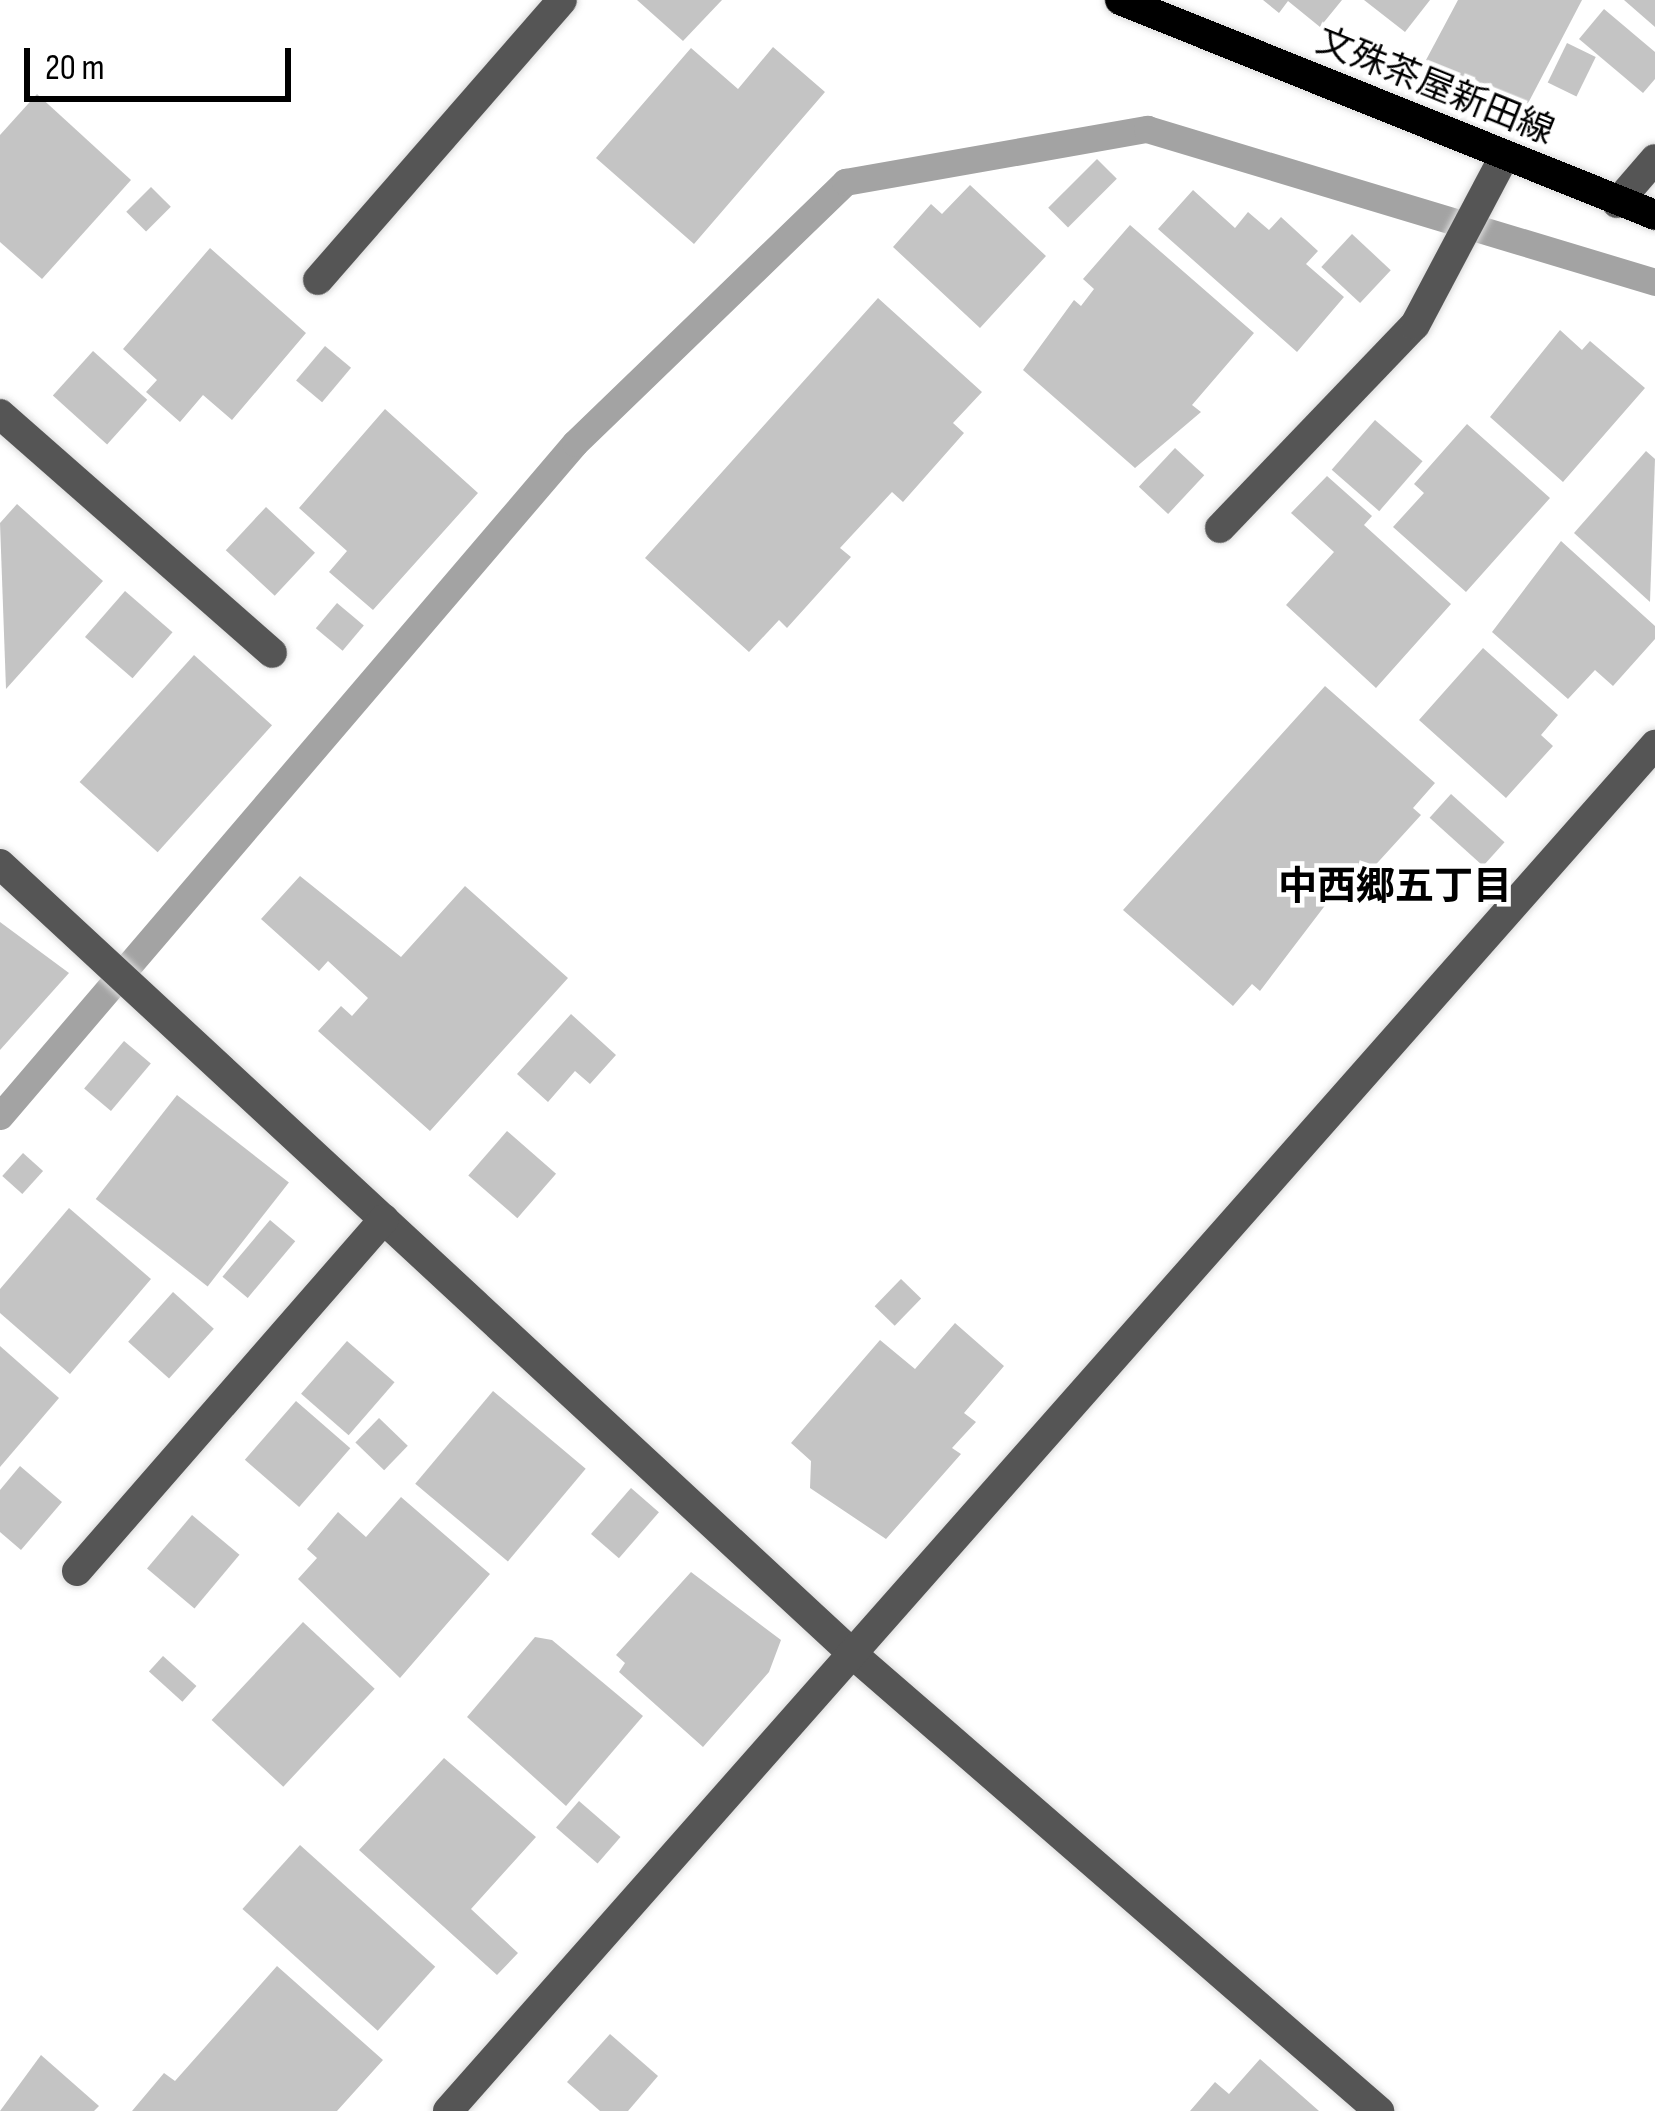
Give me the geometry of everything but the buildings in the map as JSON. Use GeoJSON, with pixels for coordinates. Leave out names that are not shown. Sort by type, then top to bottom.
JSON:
{"type":"FeatureCollection","features":[{"type":"Feature","properties":{"kind":"main road","name":"文殊茶屋新田線"},"geometry":{"type":"LineString","coordinates":[[1120,0],[1655,215]]}},
{"type":"Feature","properties":{"kind":"street"},"geometry":{"type":"LineString","coordinates":[[318,280],[562,0]]}},
{"type":"Feature","properties":{"kind":"street"},"geometry":{"type":"LineString","coordinates":[[1220,528],[1415,325],[1504,157]]}},
{"type":"Feature","properties":{"kind":"street"},"geometry":{"type":"LineString","coordinates":[[1617,203],[1655,159]]}},
{"type":"Feature","properties":{"kind":"street"},"geometry":{"type":"LineString","coordinates":[[0,414],[272,653]]}},
{"type":"Feature","properties":{"kind":"street"},"geometry":{"type":"LineString","coordinates":[[448,2111],[856,1657],[1655,745]]}},
{"type":"Feature","properties":{"kind":"street"},"geometry":{"type":"LineString","coordinates":[[0,864],[856,1657],[1379,2111]]}},
{"type":"Feature","properties":{"kind":"street"},"geometry":{"type":"LineString","coordinates":[[77,1571],[384,1219]]}},
{"type":"Feature","properties":{"kind":"waterway"},"geometry":{"type":"LineString","coordinates":[[0,1116],[575,443],[845,182],[1147,129],[1655,282]]}},
{"type":"Feature","properties":{"kind":"district","name":"中西郷五丁目"},"geometry":{"type":"Point","coordinates":[1395,888]}}]}
